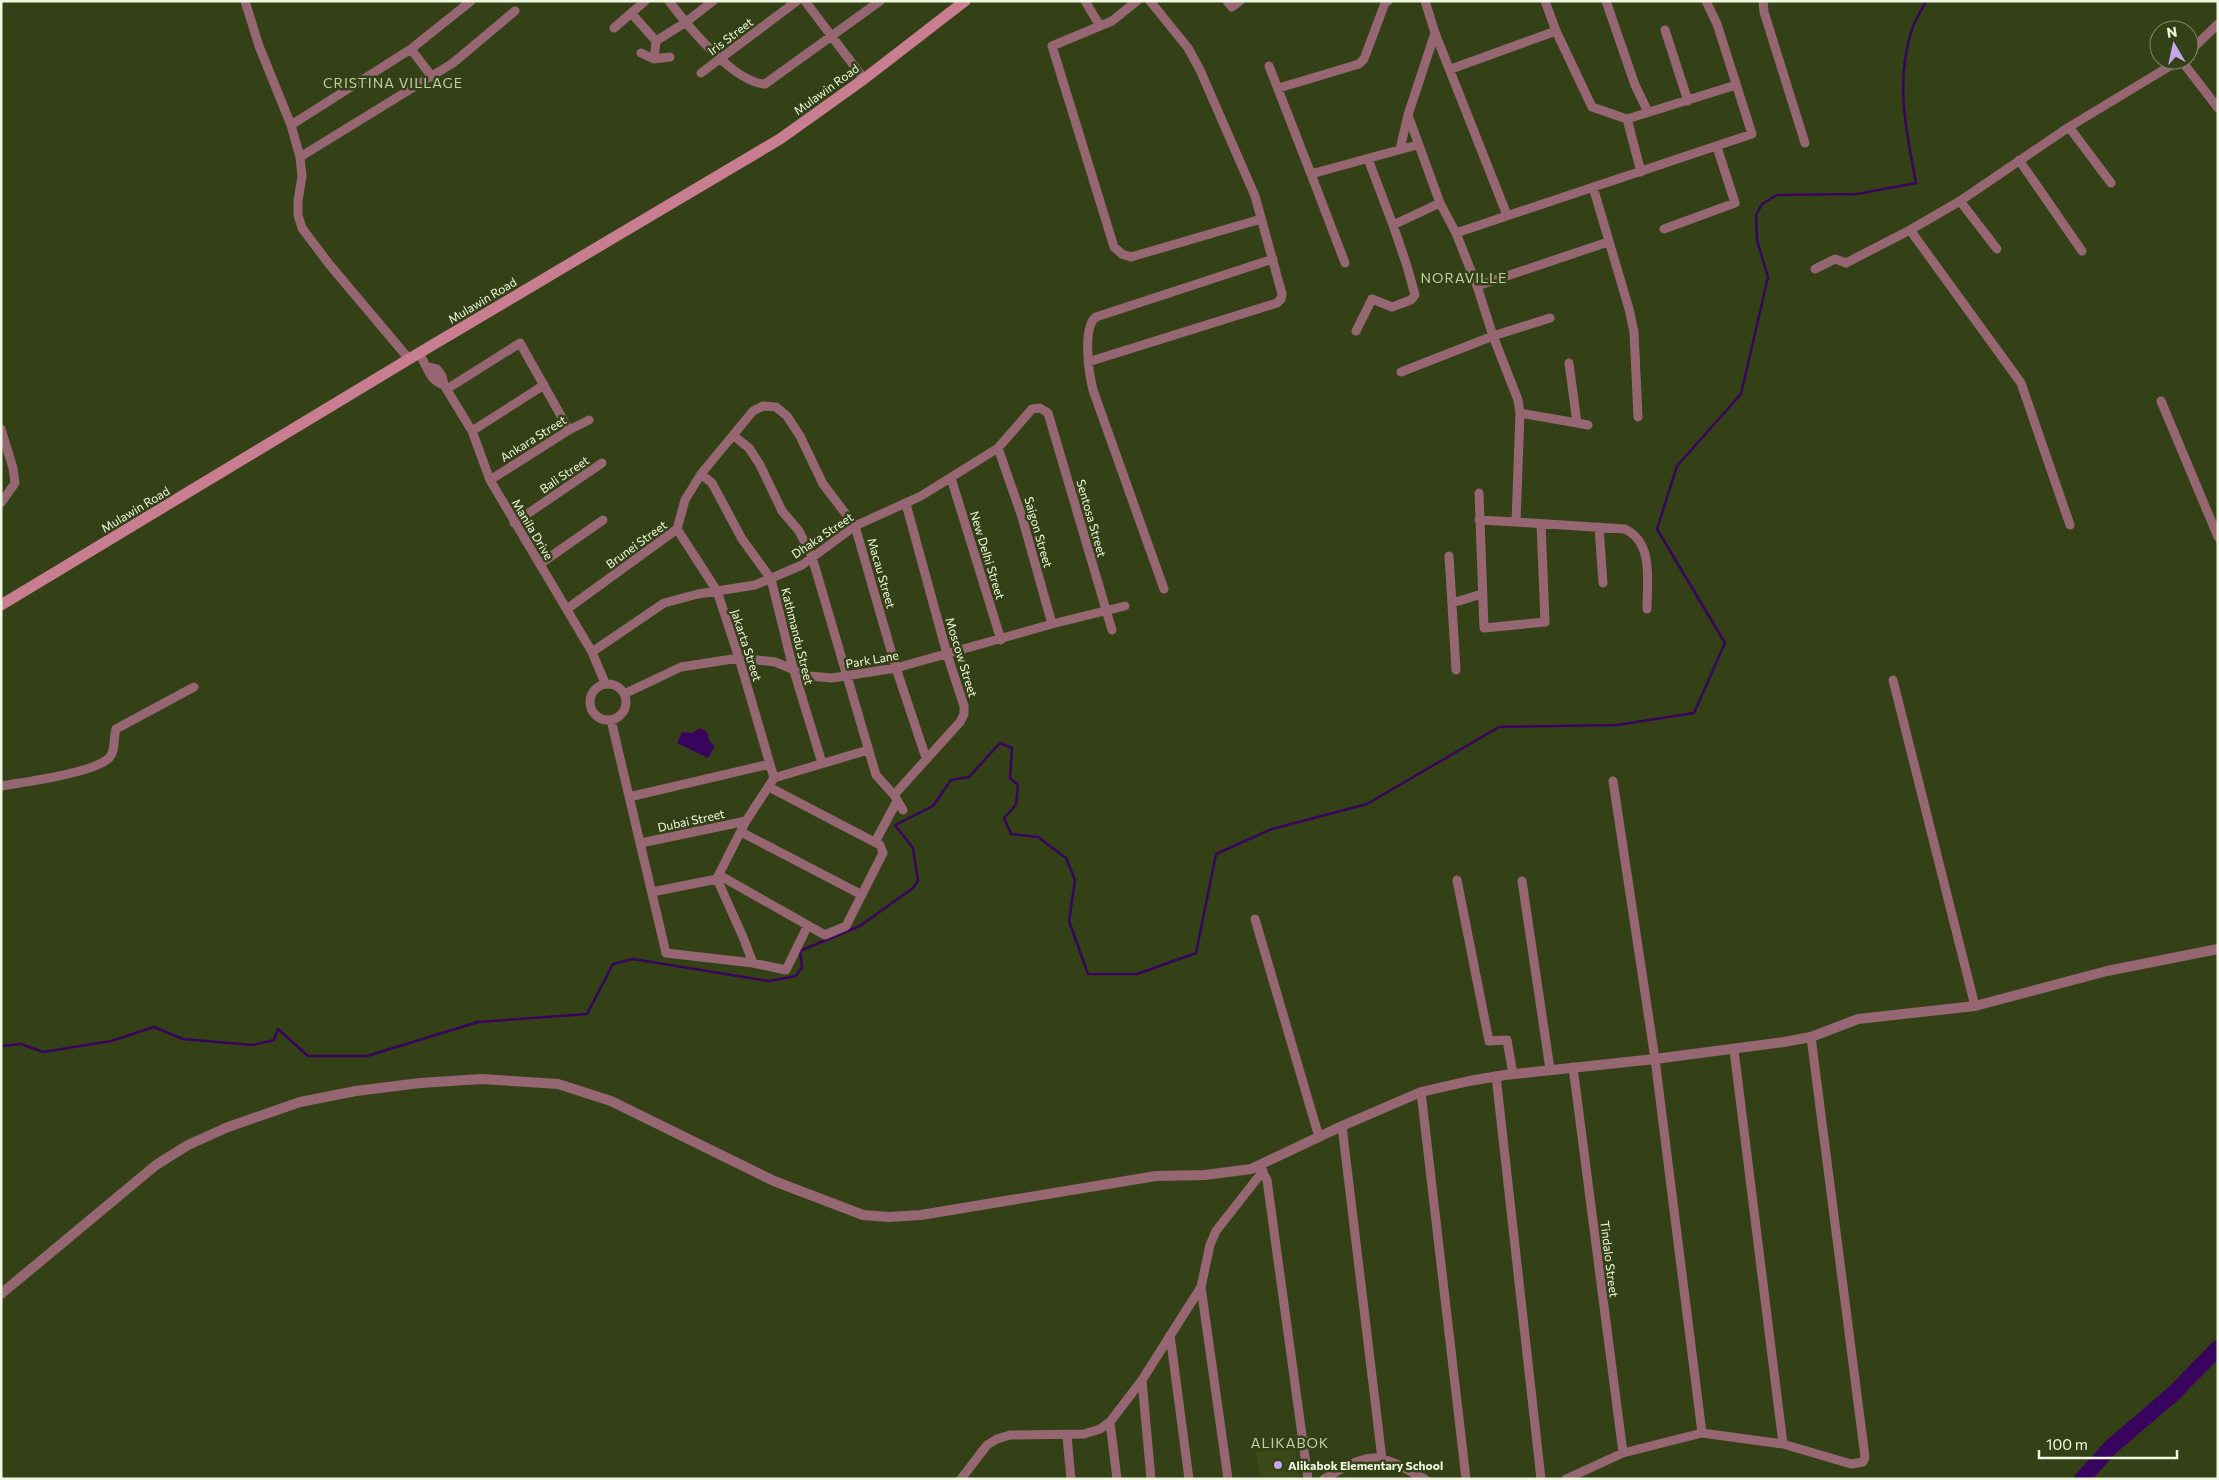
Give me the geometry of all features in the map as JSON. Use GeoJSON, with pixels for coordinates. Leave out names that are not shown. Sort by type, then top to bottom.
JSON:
{"type":"FeatureCollection","features":[{"type":"Feature","properties":{"kind":"main road","name":"Mulawin Road"},"geometry":{"type":"LineString","coordinates":[[2,604],[780,140],[864,79],[965,1]]}},
{"type":"Feature","properties":{"kind":"street","name":"Manila Drive"},"geometry":{"type":"LineString","coordinates":[[245,1],[300,157],[302,176],[298,216],[302,228],[329,264],[414,357],[428,366],[437,369],[442,376],[446,387],[472,431],[490,480],[592,652],[605,683]]}},
{"type":"Feature","properties":{"kind":"street"},"geometry":{"type":"LineString","coordinates":[[290,125],[411,49],[471,1]]}},
{"type":"Feature","properties":{"kind":"street"},"geometry":{"type":"LineString","coordinates":[[614,28],[645,1]]}},
{"type":"Feature","properties":{"kind":"street"},"geometry":{"type":"LineString","coordinates":[[668,1],[720,59],[757,84],[765,84],[880,1]]}},
{"type":"Feature","properties":{"kind":"street"},"geometry":{"type":"LineString","coordinates":[[656,41],[686,22],[713,1]]}},
{"type":"Feature","properties":{"kind":"street","name":"Iris Street"},"geometry":{"type":"LineString","coordinates":[[701,73],[797,1]]}},
{"type":"Feature","properties":{"kind":"street"},"geometry":{"type":"LineString","coordinates":[[805,1],[864,79]]}},
{"type":"Feature","properties":{"kind":"street"},"geometry":{"type":"LineString","coordinates":[[1085,1],[1100,26]]}},
{"type":"Feature","properties":{"kind":"street"},"geometry":{"type":"LineString","coordinates":[[1137,1],[1112,21],[1052,46],[1114,247],[1122,254],[1131,257],[1261,219]]}},
{"type":"Feature","properties":{"kind":"street"},"geometry":{"type":"LineString","coordinates":[[1088,362],[1277,303],[1281,299],[1282,294],[1255,196],[1200,70],[1188,48],[1150,1]]}},
{"type":"Feature","properties":{"kind":"street"},"geometry":{"type":"LineString","coordinates":[[1227,1],[1232,7],[1240,1]]}},
{"type":"Feature","properties":{"kind":"street"},"geometry":{"type":"LineString","coordinates":[[1279,88],[1359,64],[1364,59],[1385,3],[1388,1]]}},
{"type":"Feature","properties":{"kind":"street"},"geometry":{"type":"LineString","coordinates":[[1425,1],[1507,215]]}},
{"type":"Feature","properties":{"kind":"street"},"geometry":{"type":"LineString","coordinates":[[1545,1],[1556,31],[1592,107],[1627,119],[1736,85]]}},
{"type":"Feature","properties":{"kind":"street"},"geometry":{"type":"LineString","coordinates":[[1606,1],[1635,85],[1648,112]]}},
{"type":"Feature","properties":{"kind":"street"},"geometry":{"type":"LineString","coordinates":[[1456,233],[1752,134],[1717,24],[1706,1]]}},
{"type":"Feature","properties":{"kind":"street"},"geometry":{"type":"LineString","coordinates":[[1763,1],[1764,12],[1805,143]]}},
{"type":"Feature","properties":{"kind":"street"},"geometry":{"type":"LineString","coordinates":[[300,157],[453,64],[514,11]]}},
{"type":"Feature","properties":{"kind":"street"},"geometry":{"type":"LineString","coordinates":[[631,12],[656,41],[654,59]]}},
{"type":"Feature","properties":{"kind":"street"},"geometry":{"type":"LineString","coordinates":[[2199,42],[2218,24]]}},
{"type":"Feature","properties":{"kind":"street"},"geometry":{"type":"LineString","coordinates":[[1665,30],[1688,101]]}},
{"type":"Feature","properties":{"kind":"street"},"geometry":{"type":"LineString","coordinates":[[1451,69],[1556,31]]}},
{"type":"Feature","properties":{"kind":"street"},"geometry":{"type":"LineString","coordinates":[[1400,149],[1408,115],[1436,33]]}},
{"type":"Feature","properties":{"kind":"street"},"geometry":{"type":"LineString","coordinates":[[411,49],[432,77]]}},
{"type":"Feature","properties":{"kind":"street"},"geometry":{"type":"LineString","coordinates":[[641,53],[654,59],[670,57]]}},
{"type":"Feature","properties":{"kind":"street"},"geometry":{"type":"LineString","coordinates":[[1269,66],[1345,262]]}},
{"type":"Feature","properties":{"kind":"street"},"geometry":{"type":"LineString","coordinates":[[1815,269],[1835,259],[1846,263],[1910,230],[1960,200],[2069,127],[2164,70]]}},
{"type":"Feature","properties":{"kind":"street"},"geometry":{"type":"LineString","coordinates":[[2189,70],[2218,108]]}},
{"type":"Feature","properties":{"kind":"street"},"geometry":{"type":"LineString","coordinates":[[1408,115],[1417,145],[1440,203],[1456,233],[1477,286],[1493,336],[1518,400],[1520,414],[1516,522]]}},
{"type":"Feature","properties":{"kind":"street"},"geometry":{"type":"LineString","coordinates":[[1627,119],[1641,172]]}},
{"type":"Feature","properties":{"kind":"street"},"geometry":{"type":"LineString","coordinates":[[2069,127],[2111,183]]}},
{"type":"Feature","properties":{"kind":"street"},"geometry":{"type":"LineString","coordinates":[[1311,174],[1417,145]]}},
{"type":"Feature","properties":{"kind":"street"},"geometry":{"type":"LineString","coordinates":[[1664,229],[1735,203],[1717,147]]}},
{"type":"Feature","properties":{"kind":"street"},"geometry":{"type":"LineString","coordinates":[[1356,331],[1372,299],[1392,308],[1411,300],[1415,295],[1408,266],[1368,159]]}},
{"type":"Feature","properties":{"kind":"street"},"geometry":{"type":"LineString","coordinates":[[2019,160],[2082,251]]}},
{"type":"Feature","properties":{"kind":"street"},"geometry":{"type":"LineString","coordinates":[[1593,187],[1634,332],[1638,417]]}},
{"type":"Feature","properties":{"kind":"street"},"geometry":{"type":"LineString","coordinates":[[1960,200],[1997,249]]}},
{"type":"Feature","properties":{"kind":"street"},"geometry":{"type":"LineString","coordinates":[[1393,225],[1440,203]]}},
{"type":"Feature","properties":{"kind":"street"},"geometry":{"type":"LineString","coordinates":[[1910,230],[2021,383],[2070,525]]}},
{"type":"Feature","properties":{"kind":"street"},"geometry":{"type":"LineString","coordinates":[[1477,286],[1608,242]]}},
{"type":"Feature","properties":{"kind":"street"},"geometry":{"type":"LineString","coordinates":[[1164,589],[1093,390],[1088,362],[1091,320],[1272,259]]}},
{"type":"Feature","properties":{"kind":"street"},"geometry":{"type":"LineString","coordinates":[[1401,372],[1493,336],[1550,318]]}},
{"type":"Feature","properties":{"kind":"street"},"geometry":{"type":"LineString","coordinates":[[446,387],[520,342],[570,430]]}},
{"type":"Feature","properties":{"kind":"street"},"geometry":{"type":"LineString","coordinates":[[1569,363],[1577,423]]}},
{"type":"Feature","properties":{"kind":"street"},"geometry":{"type":"LineString","coordinates":[[472,431],[544,385]]}},
{"type":"Feature","properties":{"kind":"street"},"geometry":{"type":"LineString","coordinates":[[2161,400],[2218,537]]}},
{"type":"Feature","properties":{"kind":"street","name":"Macau Street"},"geometry":{"type":"LineString","coordinates":[[753,411],[763,406],[776,407],[787,416],[800,436],[824,484],[855,526],[896,668],[926,758]]}},
{"type":"Feature","properties":{"kind":"street","name":"Dhaka Street"},"geometry":{"type":"LineString","coordinates":[[592,652],[664,603],[755,585],[802,565],[855,526],[906,504],[998,448],[1032,409],[1040,408],[1048,413]]}},
{"type":"Feature","properties":{"kind":"street","name":"Brunei Street"},"geometry":{"type":"LineString","coordinates":[[567,609],[677,529],[685,500],[701,474],[753,411]]}},
{"type":"Feature","properties":{"kind":"street","name":"Sentosa Street"},"geometry":{"type":"LineString","coordinates":[[1048,413],[1112,630]]}},
{"type":"Feature","properties":{"kind":"street"},"geometry":{"type":"LineString","coordinates":[[1520,414],[1588,425]]}},
{"type":"Feature","properties":{"kind":"street","name":"Ankara Street"},"geometry":{"type":"LineString","coordinates":[[490,480],[589,420]]}},
{"type":"Feature","properties":{"kind":"street"},"geometry":{"type":"LineString","coordinates":[[1,429],[14,468],[15,483],[1,503]]}},
{"type":"Feature","properties":{"kind":"street"},"geometry":{"type":"LineString","coordinates":[[734,436],[749,448],[782,511],[799,531],[812,557],[876,775],[903,810]]}},
{"type":"Feature","properties":{"kind":"street","name":"Saigon Street"},"geometry":{"type":"LineString","coordinates":[[998,448],[1022,517],[1052,624]]}},
{"type":"Feature","properties":{"kind":"street","name":"Bali Street"},"geometry":{"type":"LineString","coordinates":[[514,523],[602,463]]}},
{"type":"Feature","properties":{"kind":"street","name":"Kathmandu Street"},"geometry":{"type":"LineString","coordinates":[[701,474],[712,483],[742,539],[771,579],[792,668],[822,763]]}},
{"type":"Feature","properties":{"kind":"street","name":"New Delhi Street"},"geometry":{"type":"LineString","coordinates":[[951,478],[1001,640]]}},
{"type":"Feature","properties":{"kind":"street"},"geometry":{"type":"LineString","coordinates":[[1478,492],[1484,628],[1545,622],[1541,524]]}},
{"type":"Feature","properties":{"kind":"street","name":"Moscow Street"},"geometry":{"type":"LineString","coordinates":[[875,842],[895,798],[926,758],[960,722],[964,714],[964,706],[947,654],[906,504]]}},
{"type":"Feature","properties":{"kind":"street"},"geometry":{"type":"LineString","coordinates":[[540,564],[603,520]]}},
{"type":"Feature","properties":{"kind":"street"},"geometry":{"type":"LineString","coordinates":[[1479,520],[1625,529],[1634,533],[1641,542],[1646,559],[1647,609]]}},
{"type":"Feature","properties":{"kind":"street"},"geometry":{"type":"LineString","coordinates":[[1599,527],[1602,583]]}},
{"type":"Feature","properties":{"kind":"street","name":"Jakarta Street"},"geometry":{"type":"LineString","coordinates":[[677,529],[717,591],[739,658],[774,778]]}},
{"type":"Feature","properties":{"kind":"street"},"geometry":{"type":"LineString","coordinates":[[1449,556],[1456,670]]}},
{"type":"Feature","properties":{"kind":"street"},"geometry":{"type":"LineString","coordinates":[[1452,603],[1482,594]]}},
{"type":"Feature","properties":{"kind":"street","name":"Park Lane"},"geometry":{"type":"LineString","coordinates":[[624,694],[681,667],[739,658],[775,662],[809,676],[832,678],[896,668],[1001,640],[1052,624],[1125,606]]}},
{"type":"Feature","properties":{"kind":"street"},"geometry":{"type":"LineString","coordinates":[[1893,680],[1975,1006]]}},
{"type":"Feature","properties":{"kind":"street"},"geometry":{"type":"LineString","coordinates":[[605,683],[617,685],[624,694],[626,705],[621,715],[611,720],[605,720],[595,715],[590,705],[591,693],[595,688],[605,683]]}},
{"type":"Feature","properties":{"kind":"street"},"geometry":{"type":"LineString","coordinates":[[1,786],[91,768],[108,759],[113,751],[116,729],[194,687]]}},
{"type":"Feature","properties":{"kind":"street"},"geometry":{"type":"LineString","coordinates":[[611,720],[666,953],[753,963],[786,970],[808,925]]}},
{"type":"Feature","properties":{"kind":"street"},"geometry":{"type":"LineString","coordinates":[[753,963],[718,877],[746,821],[774,778],[868,750]]}},
{"type":"Feature","properties":{"kind":"street"},"geometry":{"type":"LineString","coordinates":[[629,797],[770,764]]}},
{"type":"Feature","properties":{"kind":"street"},"geometry":{"type":"LineString","coordinates":[[1612,781],[1655,1059],[1702,1433]]}},
{"type":"Feature","properties":{"kind":"street"},"geometry":{"type":"LineString","coordinates":[[652,892],[718,877],[825,935],[846,926],[884,853],[880,845],[768,787]]}},
{"type":"Feature","properties":{"kind":"street","name":"Dubai Street"},"geometry":{"type":"LineString","coordinates":[[641,843],[746,821]]}},
{"type":"Feature","properties":{"kind":"street"},"geometry":{"type":"LineString","coordinates":[[741,832],[862,895]]}},
{"type":"Feature","properties":{"kind":"street"},"geometry":{"type":"LineString","coordinates":[[1457,880],[1489,1041],[1507,1040],[1513,1074]]}},
{"type":"Feature","properties":{"kind":"street"},"geometry":{"type":"LineString","coordinates":[[1522,881],[1550,1069]]}},
{"type":"Feature","properties":{"kind":"street"},"geometry":{"type":"LineString","coordinates":[[1255,919],[1319,1137]]}},
{"type":"Feature","properties":{"kind":"street"},"geometry":{"type":"LineString","coordinates":[[1,1294],[156,1165],[188,1145],[228,1127],[300,1102],[356,1091],[420,1083],[482,1079],[558,1084],[611,1102],[774,1181],[863,1215],[889,1217],[921,1215],[1156,1176],[1230,1173],[1261,1169],[1319,1137],[1421,1092],[1496,1076],[1734,1050],[1811,1037],[1858,1019],[1975,1006],[2108,971],[2218,949]]}},
{"type":"Feature","properties":{"kind":"street"},"geometry":{"type":"LineString","coordinates":[[1566,1479],[1623,1453],[1702,1433],[1783,1444],[1851,1464],[1863,1462],[1865,1457],[1811,1037]]}},
{"type":"Feature","properties":{"kind":"street"},"geometry":{"type":"LineString","coordinates":[[1734,1050],[1783,1444]]}},
{"type":"Feature","properties":{"kind":"street","name":"Tindalo Street"},"geometry":{"type":"LineString","coordinates":[[1573,1068],[1623,1453]]}},
{"type":"Feature","properties":{"kind":"street"},"geometry":{"type":"LineString","coordinates":[[1496,1076],[1541,1479]]}},
{"type":"Feature","properties":{"kind":"street"},"geometry":{"type":"LineString","coordinates":[[1421,1092],[1466,1479]]}},
{"type":"Feature","properties":{"kind":"street"},"geometry":{"type":"LineString","coordinates":[[1342,1126],[1382,1459]]}},
{"type":"Feature","properties":{"kind":"street"},"geometry":{"type":"LineString","coordinates":[[961,1479],[987,1445],[997,1439],[1010,1435],[1067,1436],[1084,1434],[1100,1429],[1110,1422],[1142,1380],[1200,1287],[1210,1244],[1216,1231],[1261,1169]]}},
{"type":"Feature","properties":{"kind":"street"},"geometry":{"type":"LineString","coordinates":[[1261,1169],[1267,1180],[1308,1479]]}},
{"type":"Feature","properties":{"kind":"street"},"geometry":{"type":"LineString","coordinates":[[1200,1287],[1228,1479]]}},
{"type":"Feature","properties":{"kind":"street"},"geometry":{"type":"LineString","coordinates":[[1170,1335],[1189,1479]]}},
{"type":"Feature","properties":{"kind":"street"},"geometry":{"type":"LineString","coordinates":[[1142,1380],[1151,1479]]}},
{"type":"Feature","properties":{"kind":"street"},"geometry":{"type":"LineString","coordinates":[[1110,1422],[1117,1479]]}},
{"type":"Feature","properties":{"kind":"street"},"geometry":{"type":"LineString","coordinates":[[1067,1436],[1071,1479]]}},
{"type":"Feature","properties":{"kind":"street"},"geometry":{"type":"LineString","coordinates":[[1324,1479],[1359,1461],[1382,1459],[1426,1479]]}},
{"type":"Feature","properties":{"kind":"shaded area"},"geometry":{"type":"Polygon","coordinates":[[[700,728],[707,732],[710,742],[715,746],[708,758],[677,743],[682,732],[692,733],[700,728]]]}},
{"type":"Feature","properties":{"kind":"shaded area","name":"Alikabok Elementary School"},"geometry":{"type":"Polygon","coordinates":[[[1295,1446],[1299,1479],[1261,1479],[1256,1452],[1295,1446]]]}},
{"type":"Feature","properties":{"kind":"waterway"},"geometry":{"type":"LineString","coordinates":[[1,1046],[21,1044],[43,1052],[111,1041],[154,1027],[183,1039],[253,1045],[274,1040],[278,1029],[308,1056],[367,1056],[478,1022],[587,1014],[613,964],[633,959],[769,981],[796,976],[802,967],[800,951],[860,926],[913,888],[918,881],[913,848],[895,825],[933,806],[951,780],[969,777],[1000,743],[1012,748],[1010,778],[1018,785],[1016,805],[1004,818],[1011,834],[1038,837],[1066,858],[1075,880],[1069,921],[1088,974],[1137,974],[1196,953],[1216,854],[1272,829],[1367,804],[1499,727],[1617,725],[1694,713],[1725,643],[1657,529],[1677,466],[1741,394],[1768,277],[1757,240],[1756,215],[1762,204],[1777,195],[1857,194],[1916,183],[1904,106],[1904,68],[1912,29],[1926,1]]}},
{"type":"Feature","properties":{"kind":"waterway"},"geometry":{"type":"LineString","coordinates":[[2082,1479],[2111,1447],[2173,1394],[2218,1348]]}},
{"type":"Feature","properties":{"kind":"place","name":"Alikabok Elementary School"},"geometry":{"type":"Point","coordinates":[1278,1465]}},
{"type":"Feature","properties":{"kind":"district","name":"CRISTINA VILLAGE"},"geometry":{"type":"Point","coordinates":[393,82]}},
{"type":"Feature","properties":{"kind":"district","name":"NORAVILLE"},"geometry":{"type":"Point","coordinates":[1464,277]}},
{"type":"Feature","properties":{"kind":"district","name":"ALIKABOK"},"geometry":{"type":"Point","coordinates":[1290,1442]}}]}
